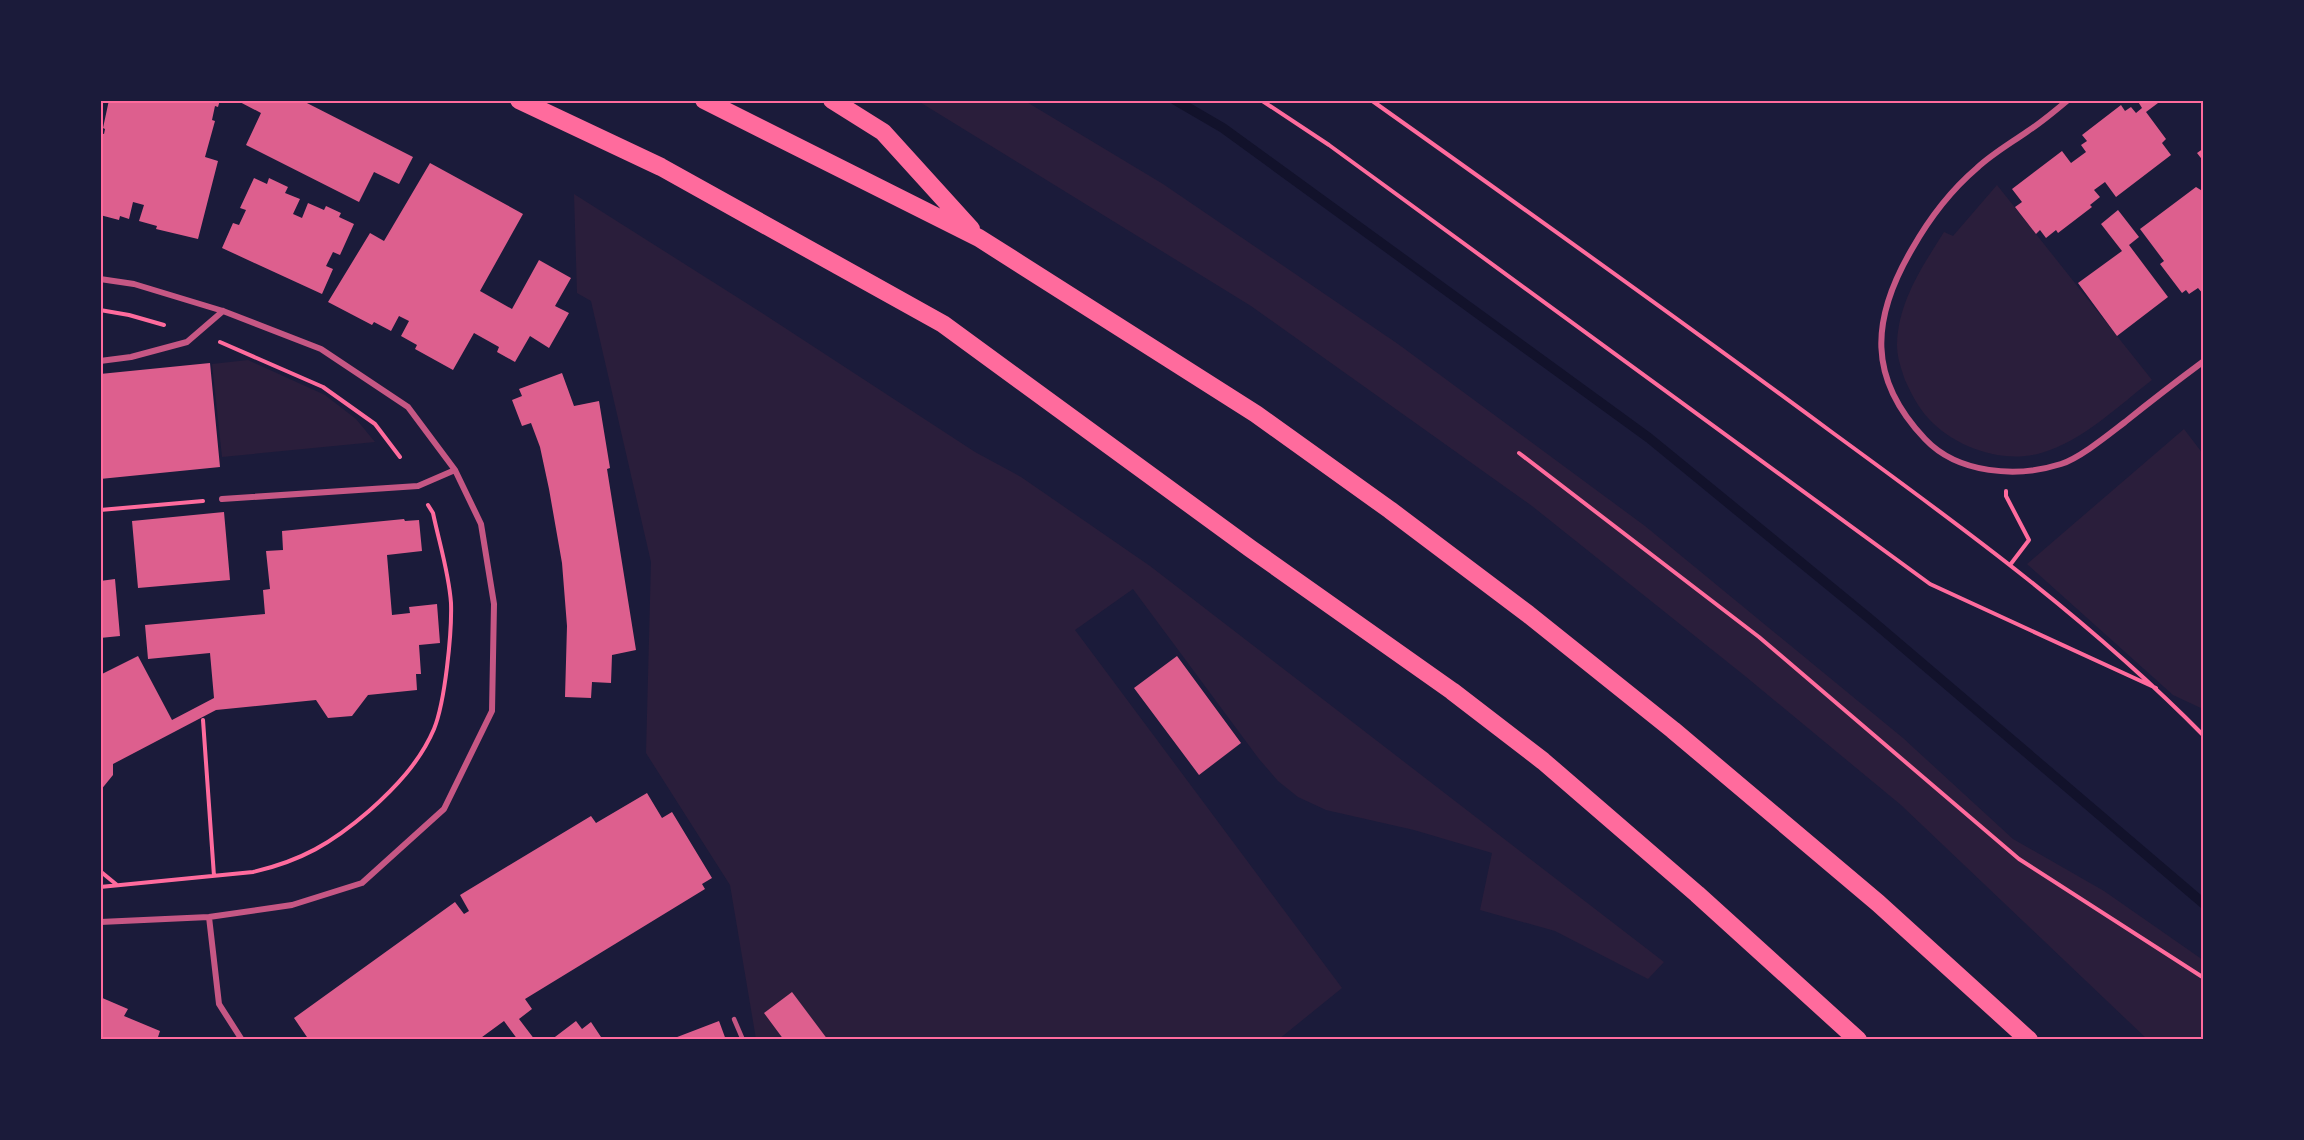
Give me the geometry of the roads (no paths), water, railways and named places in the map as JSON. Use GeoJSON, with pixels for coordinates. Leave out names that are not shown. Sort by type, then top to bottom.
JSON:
{"type":"FeatureCollection","features":[{"type":"Feature","properties":{"kind":"highway"},"geometry":{"type":"LineString","coordinates":[[519,100],[661,167],[943,324],[1251,549],[1452,690],[1543,761],[1697,894],[1858,1040]]}},
{"type":"Feature","properties":{"kind":"highway"},"geometry":{"type":"LineString","coordinates":[[704,100],[979,238],[1256,414],[1390,510],[1528,614],[1673,730],[1869,896],[2029,1040]]}},
{"type":"Feature","properties":{"kind":"highway"},"geometry":{"type":"LineString","coordinates":[[832,100],[883,132],[979,238]]}},
{"type":"Feature","properties":{"kind":"street"},"geometry":{"type":"LineString","coordinates":[[2068,100],[2030,131],[1978,167],[1943,203],[1902,265],[1889,296],[1882,322],[1881,349],[1884,370],[1892,394],[1908,421],[1928,443],[1954,459],[1983,469],[2004,472],[2031,471],[2063,464],[2100,441],[2204,361]]}},
{"type":"Feature","properties":{"kind":"street"},"geometry":{"type":"LineString","coordinates":[[100,279],[134,284],[223,311],[321,349],[408,407],[455,470],[482,524],[494,604],[492,711],[444,809],[362,883],[291,905],[209,917],[100,922]]}},
{"type":"Feature","properties":{"kind":"street"},"geometry":{"type":"LineString","coordinates":[[100,360],[131,357],[187,342],[223,311]]}},
{"type":"Feature","properties":{"kind":"street"},"geometry":{"type":"LineString","coordinates":[[222,499],[418,486],[455,470]]}},
{"type":"Feature","properties":{"kind":"street"},"geometry":{"type":"LineString","coordinates":[[209,917],[219,1004],[242,1040]]}},
{"type":"Feature","properties":{"kind":"lane"},"geometry":{"type":"LineString","coordinates":[[734,1019],[743,1040]]}},
{"type":"Feature","properties":{"kind":"waterway"},"geometry":{"type":"LineString","coordinates":[[1175,100],[1223,128],[1649,438],[1870,619],[2204,904]]}}]}
